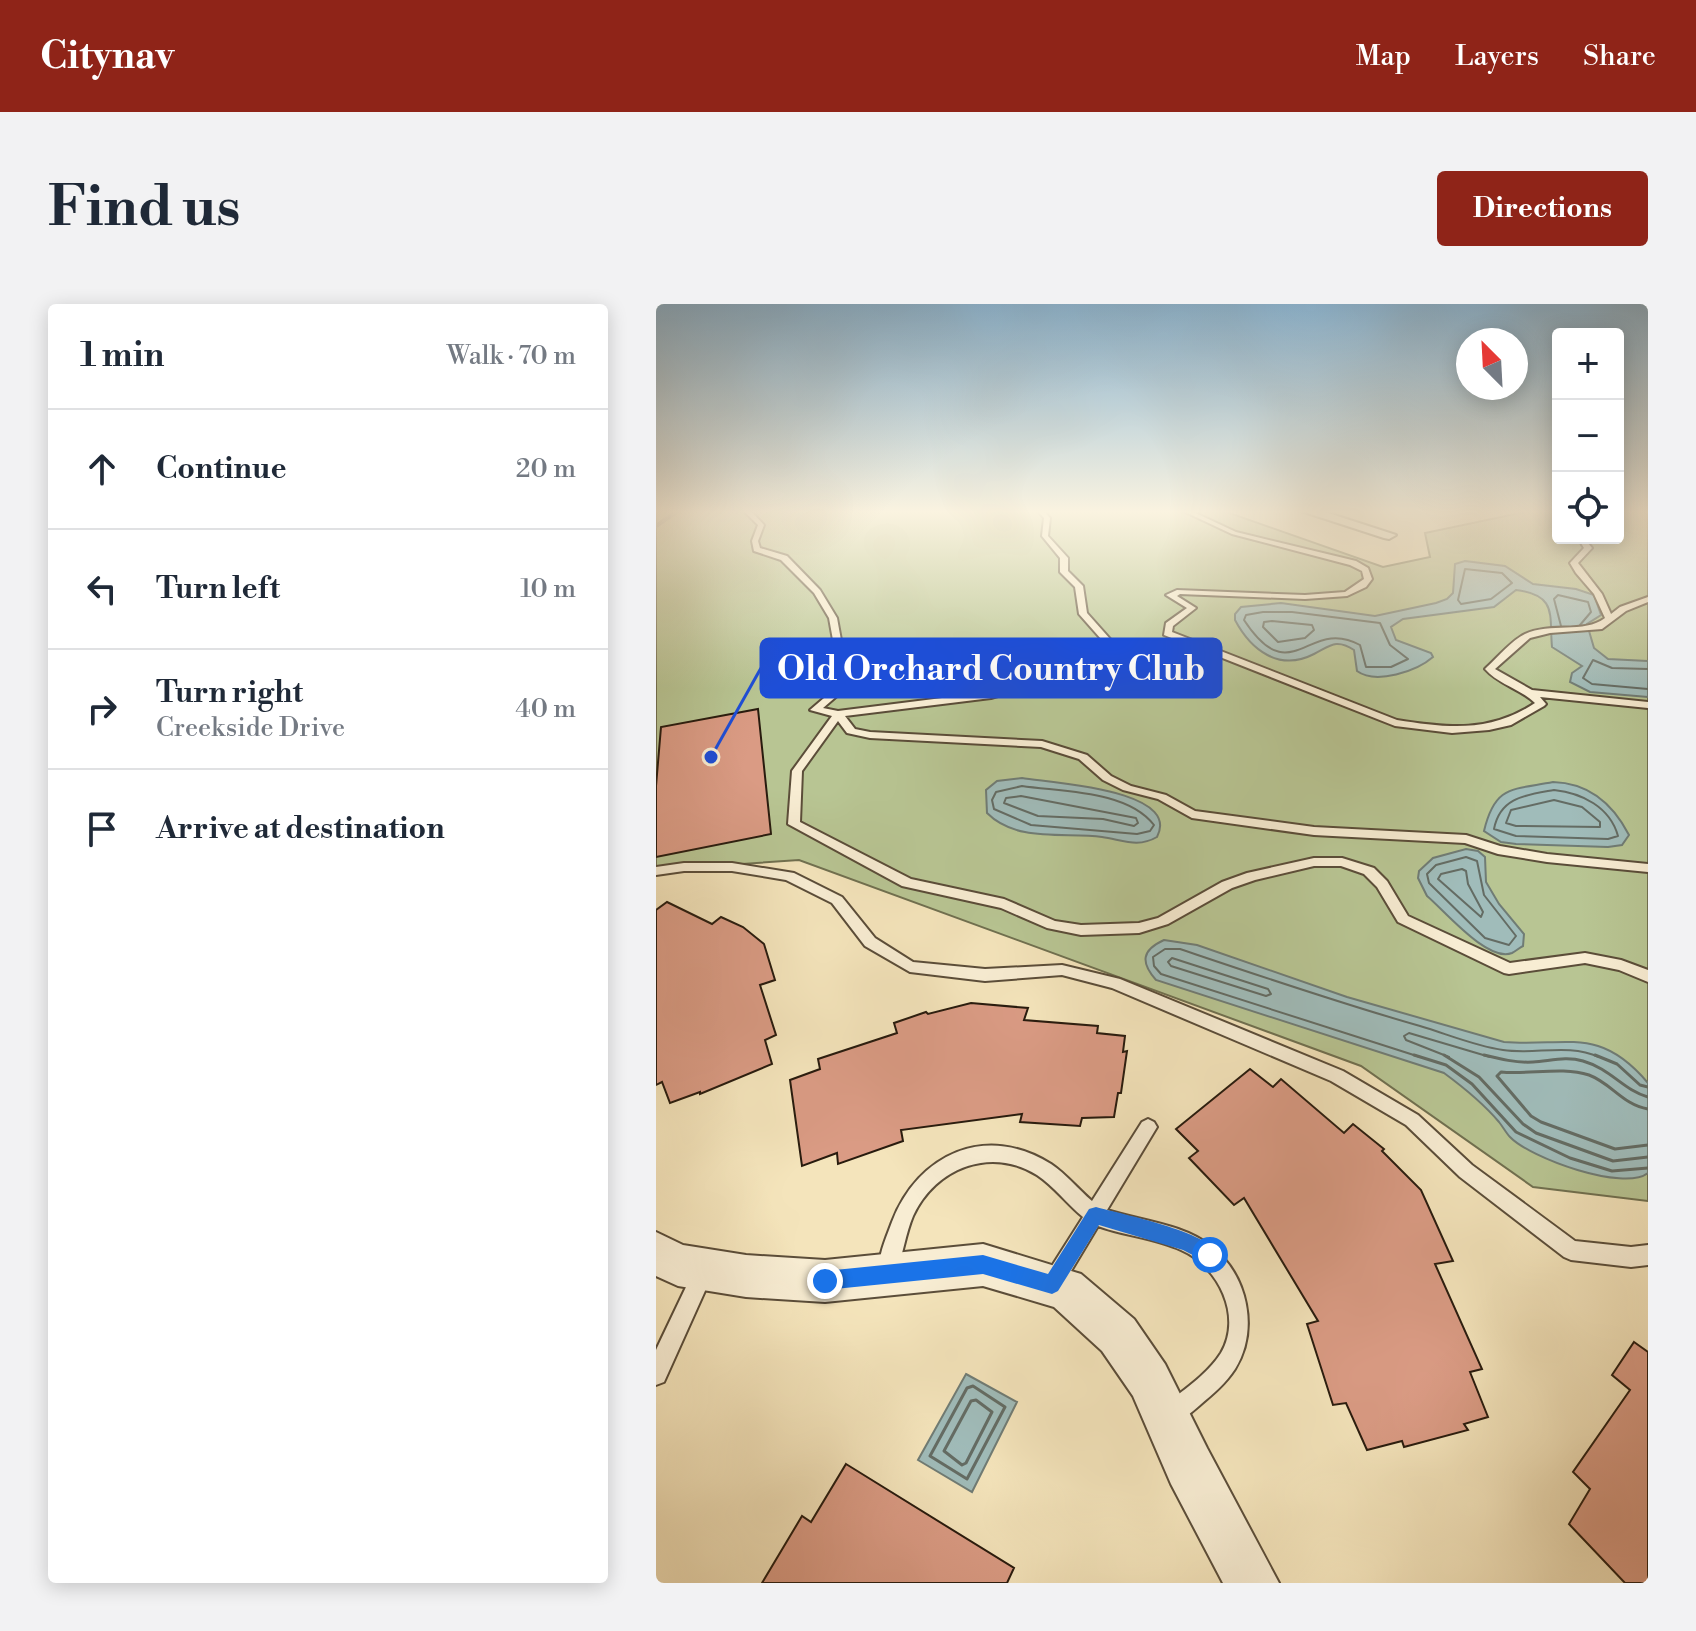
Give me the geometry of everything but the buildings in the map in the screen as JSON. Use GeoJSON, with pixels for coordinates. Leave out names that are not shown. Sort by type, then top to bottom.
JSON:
{"type":"FeatureCollection","features":[{"type":"Feature","properties":{"kind":"street"},"geometry":{"type":"LineString","coordinates":[[656,1253],[678,1265],[746,1276],[825,1281],[983,1265],[1066,1289],[1118,1335],[1149,1380],[1252,1583]]}},
{"type":"Feature","properties":{"kind":"lane"},"geometry":{"type":"LineString","coordinates":[[798,570],[833,618],[839,651],[853,670],[849,681],[815,710],[838,714],[991,695],[1051,678],[1115,649],[1083,614],[1079,586],[1064,570]]}},
{"type":"Feature","properties":{"kind":"lane"},"geometry":{"type":"LineString","coordinates":[[1364,570],[1368,579],[1347,594],[1305,597],[1180,592],[1170,595],[1192,608],[1169,625],[1167,633],[1356,710],[1408,725],[1478,731],[1507,724],[1541,704],[1533,693]]}},
{"type":"Feature","properties":{"kind":"lane"},"geometry":{"type":"LineString","coordinates":[[1577,570],[1598,594],[1610,619]]}},
{"type":"Feature","properties":{"kind":"lane"},"geometry":{"type":"LineString","coordinates":[[1648,599],[1623,609],[1599,627],[1550,630],[1527,636],[1490,669],[1501,681],[1533,693],[1648,705]]}},
{"type":"Feature","properties":{"kind":"lane"},"geometry":{"type":"LineString","coordinates":[[838,714],[851,731],[870,735],[1042,744],[1061,748],[1083,757],[1107,778],[1127,788],[1162,797],[1192,814],[1314,831],[1466,839],[1498,850],[1547,858],[1648,868]]}},
{"type":"Feature","properties":{"kind":"lane"},"geometry":{"type":"LineString","coordinates":[[838,714],[797,771],[794,824],[907,883],[1004,904],[1052,925],[1105,931],[1139,928],[1163,921],[1227,885],[1252,876],[1314,862],[1342,862],[1369,871],[1382,884],[1403,919],[1509,969],[1585,958],[1621,965],[1648,976]]}},
{"type":"Feature","properties":{"kind":"lane"},"geometry":{"type":"LineString","coordinates":[[656,871],[684,867],[732,867],[789,876],[837,900],[870,942],[910,967],[985,975],[1062,970],[1115,983],[1337,1076],[1412,1120],[1466,1171],[1571,1250],[1631,1257],[1648,1255]]}},
{"type":"Feature","properties":{"kind":"lane"},"geometry":{"type":"LineString","coordinates":[[1052,1285],[1148,1127]]}},
{"type":"Feature","properties":{"kind":"lane"},"geometry":{"type":"LineString","coordinates":[[886,1274],[910,1205],[927,1179],[945,1165],[972,1155],[996,1151],[1015,1155],[1041,1169],[1096,1215],[1187,1242],[1210,1255],[1225,1273],[1237,1302],[1238,1330],[1229,1359],[1207,1385],[1166,1417]]}},
{"type":"Feature","properties":{"kind":"lane"},"geometry":{"type":"LineString","coordinates":[[656,1374],[705,1269]]}},
{"type":"Feature","properties":{"kind":"green space"},"geometry":{"type":"Polygon","coordinates":[[[656,570],[1648,570],[1648,1201],[1533,1187],[1361,1066],[799,860],[656,870],[656,570]]]}},
{"type":"Feature","properties":{"kind":"water"},"geometry":{"type":"Polygon","coordinates":[[[1455,570],[1511,570],[1533,584],[1576,589],[1594,595],[1601,615],[1587,624],[1594,648],[1608,659],[1648,661],[1648,697],[1590,692],[1570,682],[1572,673],[1582,666],[1552,647],[1549,609],[1545,602],[1516,590],[1494,607],[1403,619],[1391,627],[1396,640],[1431,653],[1433,657],[1407,671],[1385,676],[1375,677],[1357,671],[1354,650],[1342,644],[1333,644],[1301,659],[1278,659],[1267,655],[1249,640],[1235,620],[1235,614],[1241,607],[1281,603],[1375,616],[1436,603],[1453,593],[1455,570]]]}},
{"type":"Feature","properties":{"kind":"water"},"geometry":{"type":"Polygon","coordinates":[[[1022,778],[1084,786],[1133,799],[1150,808],[1160,821],[1157,837],[1130,842],[1012,829],[987,813],[986,790],[997,781],[1022,778]]]}},
{"type":"Feature","properties":{"kind":"water"},"geometry":{"type":"Polygon","coordinates":[[[1553,782],[1578,786],[1607,805],[1629,835],[1622,845],[1516,844],[1501,842],[1484,831],[1494,805],[1507,792],[1553,782]]]}},
{"type":"Feature","properties":{"kind":"water"},"geometry":{"type":"Polygon","coordinates":[[[1466,849],[1478,851],[1485,857],[1486,882],[1499,904],[1524,934],[1523,946],[1512,953],[1502,954],[1491,950],[1467,934],[1427,896],[1418,878],[1419,871],[1433,858],[1466,849]]]}},
{"type":"Feature","properties":{"kind":"water"},"geometry":{"type":"Polygon","coordinates":[[[1164,940],[1197,945],[1347,997],[1504,1042],[1581,1043],[1614,1053],[1648,1083],[1648,1173],[1636,1178],[1619,1178],[1556,1163],[1510,1137],[1486,1108],[1444,1073],[1156,980],[1147,968],[1146,957],[1151,948],[1164,940]]]}},
{"type":"Feature","properties":{"kind":"water"},"geometry":{"type":"Polygon","coordinates":[[[966,1374],[1017,1402],[972,1492],[918,1460],[966,1374]]]}},
{"type":"Feature","properties":{"kind":"place","name":"Old Orchard Country Club"},"geometry":{"type":"Point","coordinates":[711,757]}},
{"type":"Feature","properties":{"kind":"route"},"geometry":{"type":"LineString","coordinates":[[825,1281],[983,1265],[1052,1285],[1096,1215],[1158,1236],[1187,1242],[1210,1255]]}}]}
